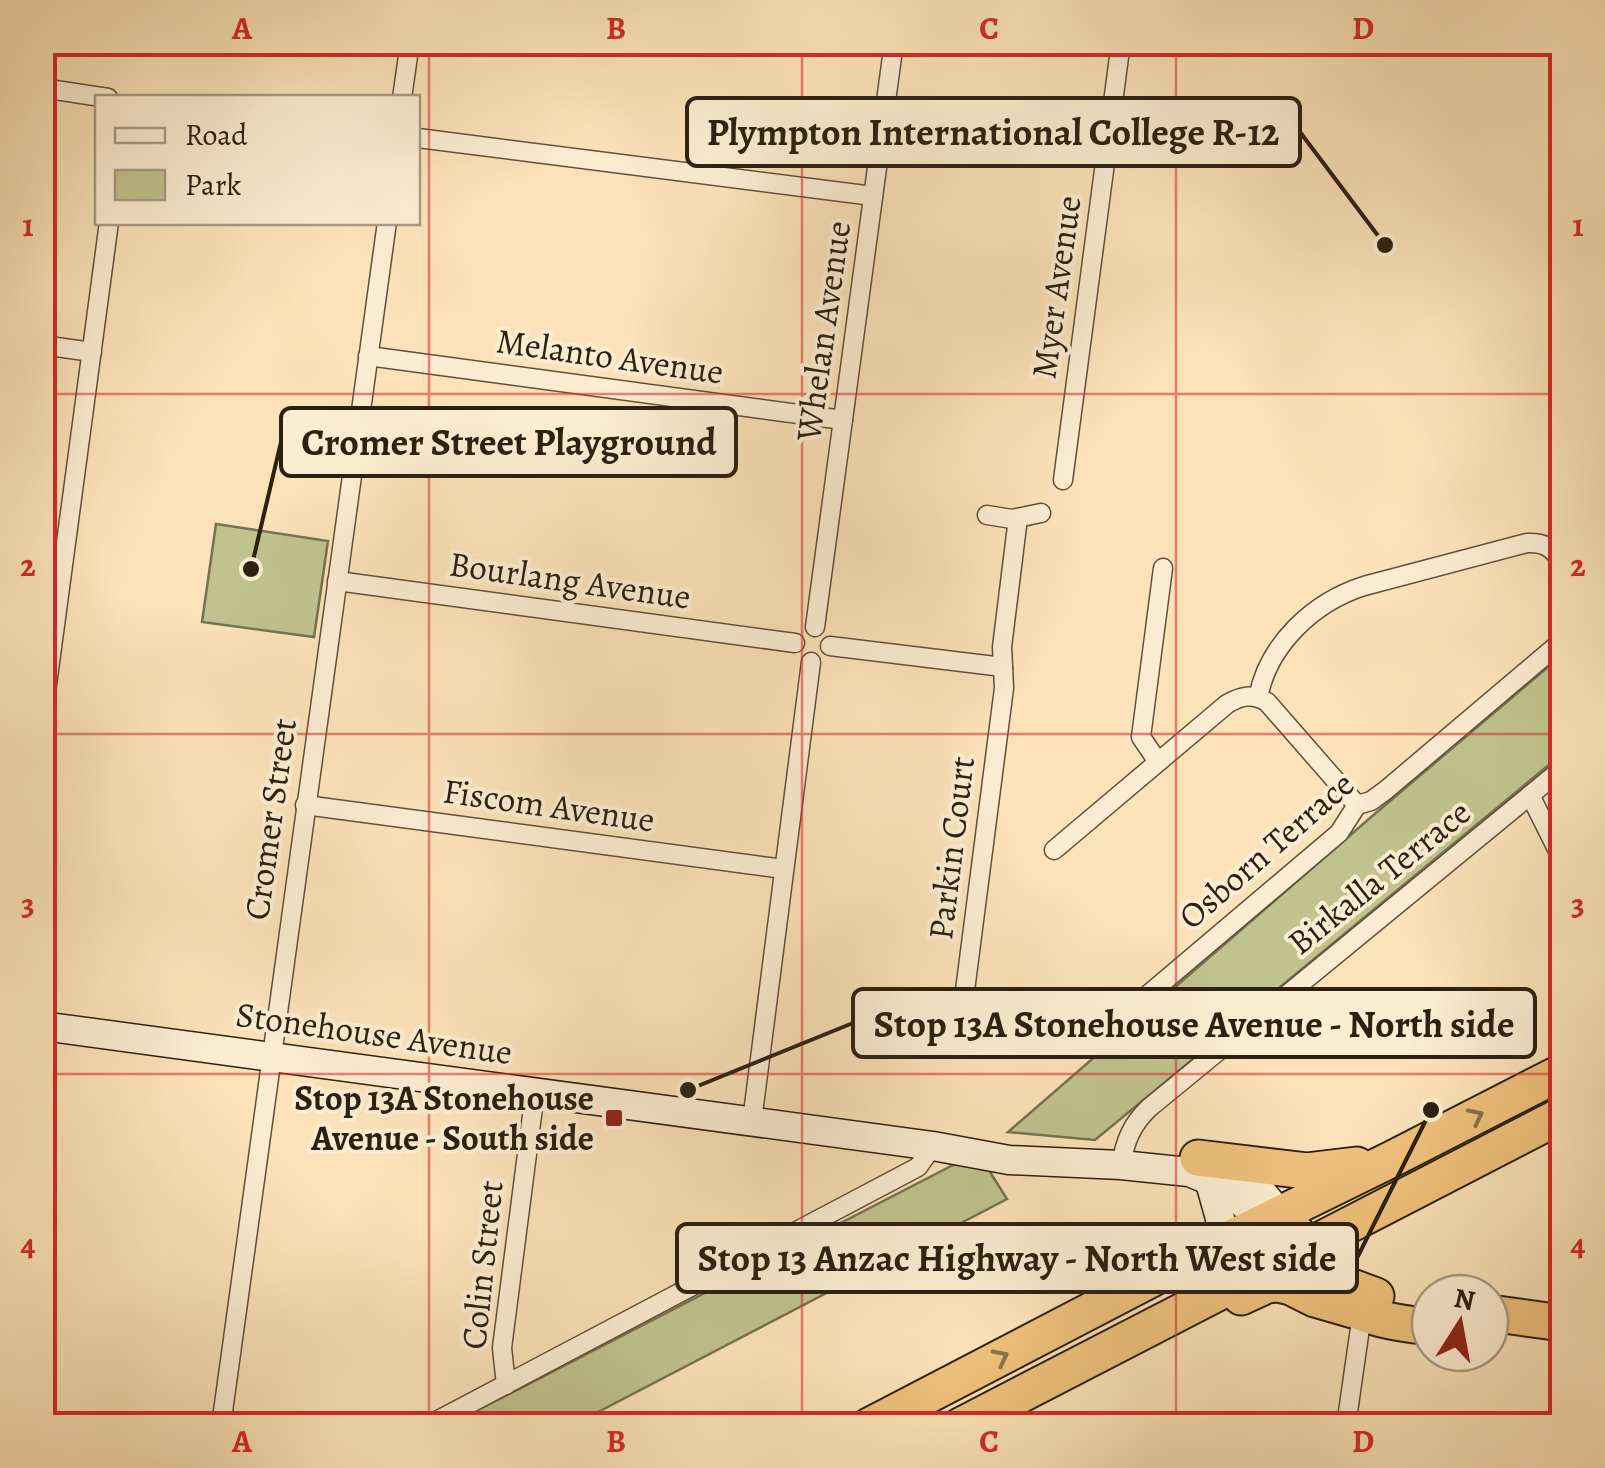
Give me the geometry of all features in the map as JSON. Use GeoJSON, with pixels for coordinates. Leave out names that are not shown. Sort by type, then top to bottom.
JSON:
{"type":"FeatureCollection","features":[{"type":"Feature","properties":{"kind":"highway"},"geometry":{"type":"LineString","coordinates":[[869,1426],[918,1414],[1211,1248],[1562,1072]]}},
{"type":"Feature","properties":{"kind":"highway"},"geometry":{"type":"LineString","coordinates":[[960,1426],[1562,1115]]}},
{"type":"Feature","properties":{"kind":"highway"},"geometry":{"type":"LineString","coordinates":[[1204,1168],[1307,1171],[1392,1160]]}},
{"type":"Feature","properties":{"kind":"highway"},"geometry":{"type":"LineString","coordinates":[[1356,1304],[1342,1263],[1342,1248],[1370,1215]]}},
{"type":"Feature","properties":{"kind":"highway"},"geometry":{"type":"LineString","coordinates":[[1271,1218],[1300,1250],[1336,1276],[1356,1304],[1388,1321],[1410,1324]]}},
{"type":"Feature","properties":{"kind":"highway"},"geometry":{"type":"LineString","coordinates":[[1124,1339],[1162,1337],[1267,1285],[1292,1287],[1315,1299],[1356,1304],[1380,1298],[1410,1303]]}},
{"type":"Feature","properties":{"kind":"highway"},"geometry":{"type":"LineString","coordinates":[[1510,1316],[1562,1322]]}},
{"type":"Feature","properties":{"kind":"highway"},"geometry":{"type":"LineString","coordinates":[[1510,1338],[1562,1344]]}},
{"type":"Feature","properties":{"kind":"street"},"geometry":{"type":"LineString","coordinates":[[402,95],[410,42]]}},
{"type":"Feature","properties":{"kind":"street","name":"Whelan Avenue"},"geometry":{"type":"LineString","coordinates":[[815,628],[894,42]]}},
{"type":"Feature","properties":{"kind":"street","name":"Myer Avenue"},"geometry":{"type":"LineString","coordinates":[[1063,480],[1122,42]]}},
{"type":"Feature","properties":{"kind":"street"},"geometry":{"type":"LineString","coordinates":[[42,88],[95,96]]}},
{"type":"Feature","properties":{"kind":"street"},"geometry":{"type":"LineString","coordinates":[[420,138],[874,196]]}},
{"type":"Feature","properties":{"kind":"street"},"geometry":{"type":"LineString","coordinates":[[43,710],[109,225]]}},
{"type":"Feature","properties":{"kind":"street","name":"Cromer Street"},"geometry":{"type":"LineString","coordinates":[[220,1426],[387,225]]}},
{"type":"Feature","properties":{"kind":"street"},"geometry":{"type":"LineString","coordinates":[[42,345],[92,352]]}},
{"type":"Feature","properties":{"kind":"street","name":"Melanto Avenue"},"geometry":{"type":"LineString","coordinates":[[368,356],[844,420]]}},
{"type":"Feature","properties":{"kind":"street"},"geometry":{"type":"LineString","coordinates":[[987,514],[1012,520],[1040,513]]}},
{"type":"Feature","properties":{"kind":"street","name":"Parkin Court"},"geometry":{"type":"LineString","coordinates":[[959,1037],[1004,688],[1002,646],[1018,518]]}},
{"type":"Feature","properties":{"kind":"street"},"geometry":{"type":"LineString","coordinates":[[1258,698],[1266,667],[1278,650],[1318,608],[1339,595],[1527,543],[1547,545],[1562,562]]}},
{"type":"Feature","properties":{"kind":"street"},"geometry":{"type":"LineString","coordinates":[[1158,762],[1141,738],[1162,568]]}},
{"type":"Feature","properties":{"kind":"street","name":"Bourlang Avenue"},"geometry":{"type":"LineString","coordinates":[[336,581],[796,643]]}},
{"type":"Feature","properties":{"kind":"street"},"geometry":{"type":"LineString","coordinates":[[815,628],[826,634],[830,646],[824,658],[811,662],[799,655],[796,643],[802,631],[815,628]]}},
{"type":"Feature","properties":{"kind":"street","name":"Osborn Terrace"},"geometry":{"type":"LineString","coordinates":[[1104,1032],[1339,833],[1357,805],[1386,790],[1562,641]]}},
{"type":"Feature","properties":{"kind":"street"},"geometry":{"type":"LineString","coordinates":[[830,646],[1003,667]]}},
{"type":"Feature","properties":{"kind":"street"},"geometry":{"type":"LineString","coordinates":[[752,1121],[811,662]]}},
{"type":"Feature","properties":{"kind":"street"},"geometry":{"type":"LineString","coordinates":[[1054,850],[1240,697],[1267,702],[1357,805]]}},
{"type":"Feature","properties":{"kind":"street","name":"Birkalla Terrace"},"geometry":{"type":"LineString","coordinates":[[1122,1158],[1132,1127],[1149,1108],[1562,769]]}},
{"type":"Feature","properties":{"kind":"street"},"geometry":{"type":"LineString","coordinates":[[1530,795],[1562,859]]}},
{"type":"Feature","properties":{"kind":"street","name":"Fiscom Avenue"},"geometry":{"type":"LineString","coordinates":[[305,805],[784,869]]}},
{"type":"Feature","properties":{"kind":"street","name":"Stonehouse Avenue"},"geometry":{"type":"LineString","coordinates":[[42,1026],[752,1121],[1010,1160],[1122,1158],[1204,1168],[1221,1164],[1252,1179],[1271,1218]]}},
{"type":"Feature","properties":{"kind":"street"},"geometry":{"type":"LineString","coordinates":[[914,1031],[1008,1044]]}},
{"type":"Feature","properties":{"kind":"street","name":"Colin Street"},"geometry":{"type":"LineString","coordinates":[[506,1385],[502,1348],[536,1092]]}},
{"type":"Feature","properties":{"kind":"street"},"geometry":{"type":"LineString","coordinates":[[427,1426],[918,1167],[932,1146]]}},
{"type":"Feature","properties":{"kind":"street"},"geometry":{"type":"LineString","coordinates":[[1204,1168],[1221,1222],[1211,1248]]}},
{"type":"Feature","properties":{"kind":"street"},"geometry":{"type":"LineString","coordinates":[[1346,1426],[1356,1304]]}},
{"type":"Feature","properties":{"kind":"green space"},"geometry":{"type":"Polygon","coordinates":[[[216,524],[328,541],[314,637],[202,622],[216,524]]]}},
{"type":"Feature","properties":{"kind":"green space"},"geometry":{"type":"Polygon","coordinates":[[[1562,655],[1562,754],[1095,1140],[1008,1132],[1370,818],[1562,655]]]}},
{"type":"Feature","properties":{"kind":"green space"},"geometry":{"type":"Polygon","coordinates":[[[957,1163],[985,1164],[1007,1199],[573,1425],[447,1426],[957,1163]]]}},
{"type":"Feature","properties":{"kind":"place","name":"Plympton International College R-12"},"geometry":{"type":"Point","coordinates":[1385,245]}},
{"type":"Feature","properties":{"kind":"place","name":"Cromer Street Playground"},"geometry":{"type":"Point","coordinates":[251,569]}},
{"type":"Feature","properties":{"kind":"place","name":"Stop 13A Stonehouse Avenue - North side"},"geometry":{"type":"Point","coordinates":[688,1090]}},
{"type":"Feature","properties":{"kind":"place","name":"Stop 13 Anzac Highway - North West side"},"geometry":{"type":"Point","coordinates":[1431,1110]}},
{"type":"Feature","properties":{"kind":"place","name":"Stop 13A Stonehouse Avenue - South side"},"geometry":{"type":"Point","coordinates":[614,1118]}}]}
